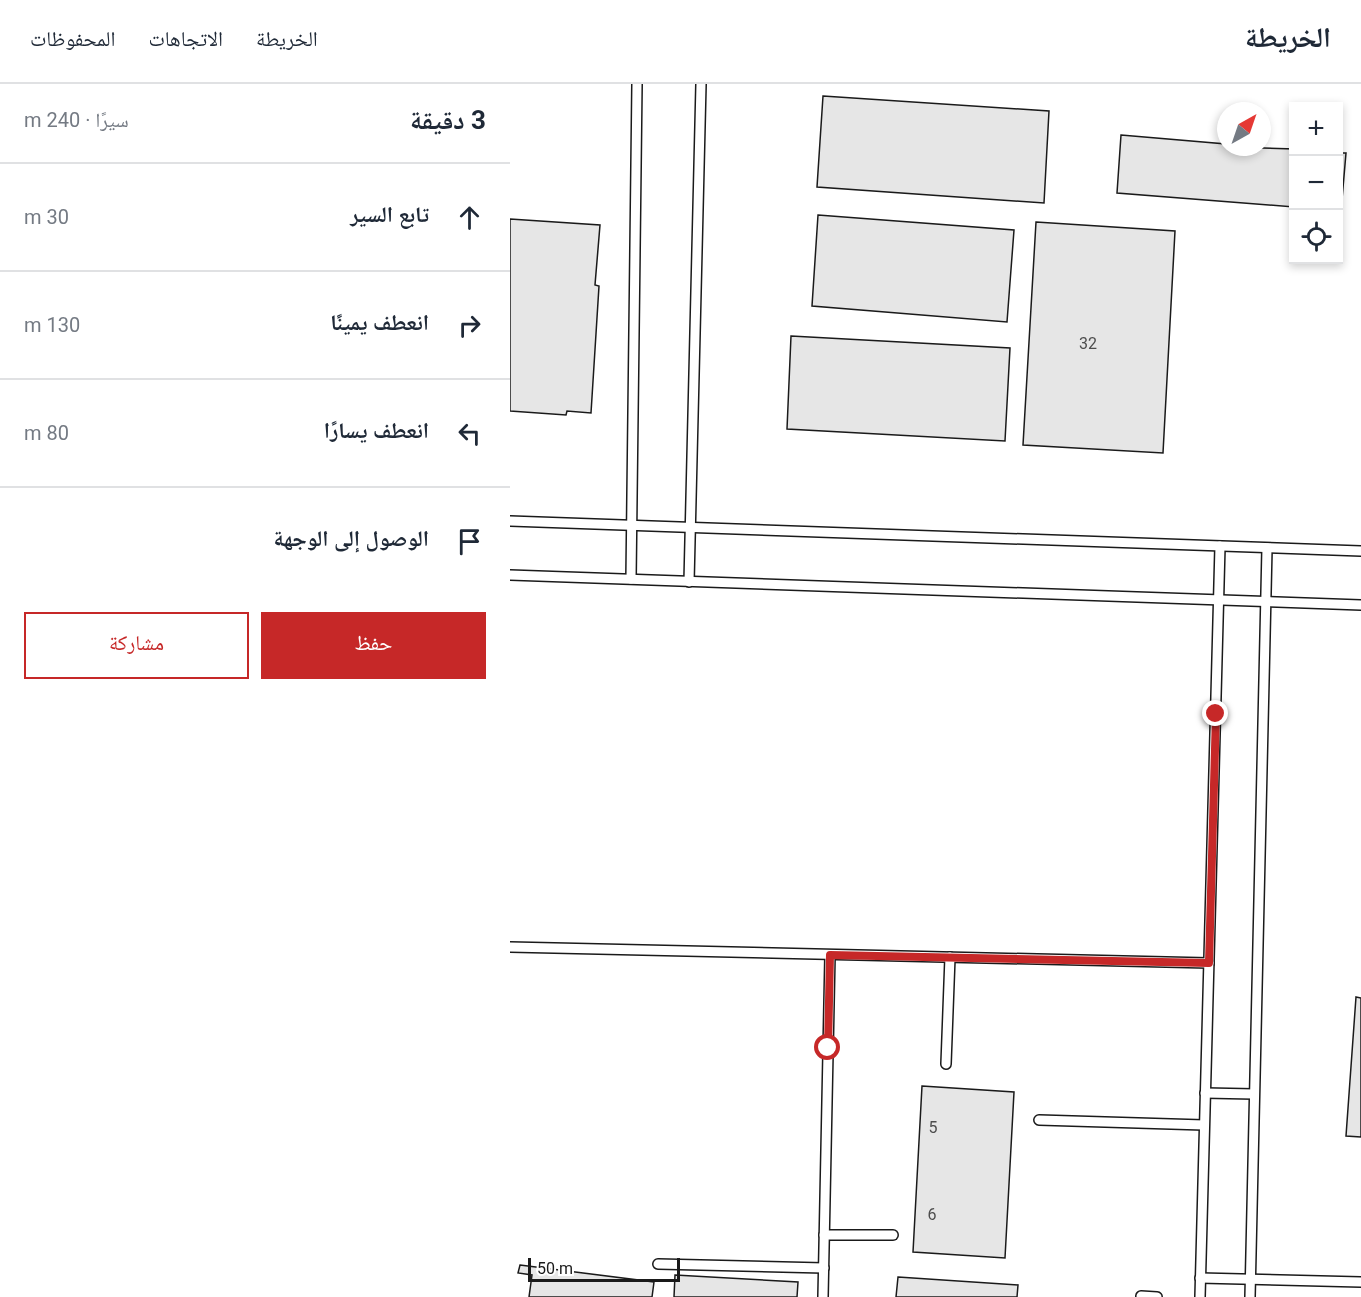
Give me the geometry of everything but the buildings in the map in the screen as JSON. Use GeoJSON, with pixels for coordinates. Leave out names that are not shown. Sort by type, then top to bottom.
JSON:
{"type":"FeatureCollection","features":[{"type":"Feature","properties":{"kind":"lane"},"geometry":{"type":"LineString","coordinates":[[631,579],[637,84]]}},
{"type":"Feature","properties":{"kind":"lane"},"geometry":{"type":"LineString","coordinates":[[689,582],[701,84]]}},
{"type":"Feature","properties":{"kind":"lane"},"geometry":{"type":"LineString","coordinates":[[510,521],[1361,551]]}},
{"type":"Feature","properties":{"kind":"lane"},"geometry":{"type":"LineString","coordinates":[[1200,1297],[1220,546]]}},
{"type":"Feature","properties":{"kind":"lane"},"geometry":{"type":"LineString","coordinates":[[1250,1297],[1267,548]]}},
{"type":"Feature","properties":{"kind":"lane"},"geometry":{"type":"LineString","coordinates":[[510,575],[1361,605]]}},
{"type":"Feature","properties":{"kind":"lane"},"geometry":{"type":"LineString","coordinates":[[510,947],[1209,963]]}},
{"type":"Feature","properties":{"kind":"lane"},"geometry":{"type":"LineString","coordinates":[[823,1297],[830,955]]}},
{"type":"Feature","properties":{"kind":"lane"},"geometry":{"type":"LineString","coordinates":[[946,1064],[950,957]]}},
{"type":"Feature","properties":{"kind":"lane"},"geometry":{"type":"LineString","coordinates":[[1205,1093],[1254,1094]]}},
{"type":"Feature","properties":{"kind":"lane"},"geometry":{"type":"LineString","coordinates":[[1039,1120],[1204,1125]]}},
{"type":"Feature","properties":{"kind":"lane"},"geometry":{"type":"LineString","coordinates":[[824,1234],[893,1235]]}},
{"type":"Feature","properties":{"kind":"lane"},"geometry":{"type":"LineString","coordinates":[[658,1264],[824,1268]]}},
{"type":"Feature","properties":{"kind":"lane"},"geometry":{"type":"LineString","coordinates":[[1200,1278],[1361,1282]]}},
{"type":"Feature","properties":{"kind":"lane"},"geometry":{"type":"LineString","coordinates":[[1141,1296],[1157,1297]]}},
{"type":"Feature","properties":{"kind":"route"},"geometry":{"type":"LineString","coordinates":[[828,1048],[830,955],[1209,963],[1216,714]]}}]}
